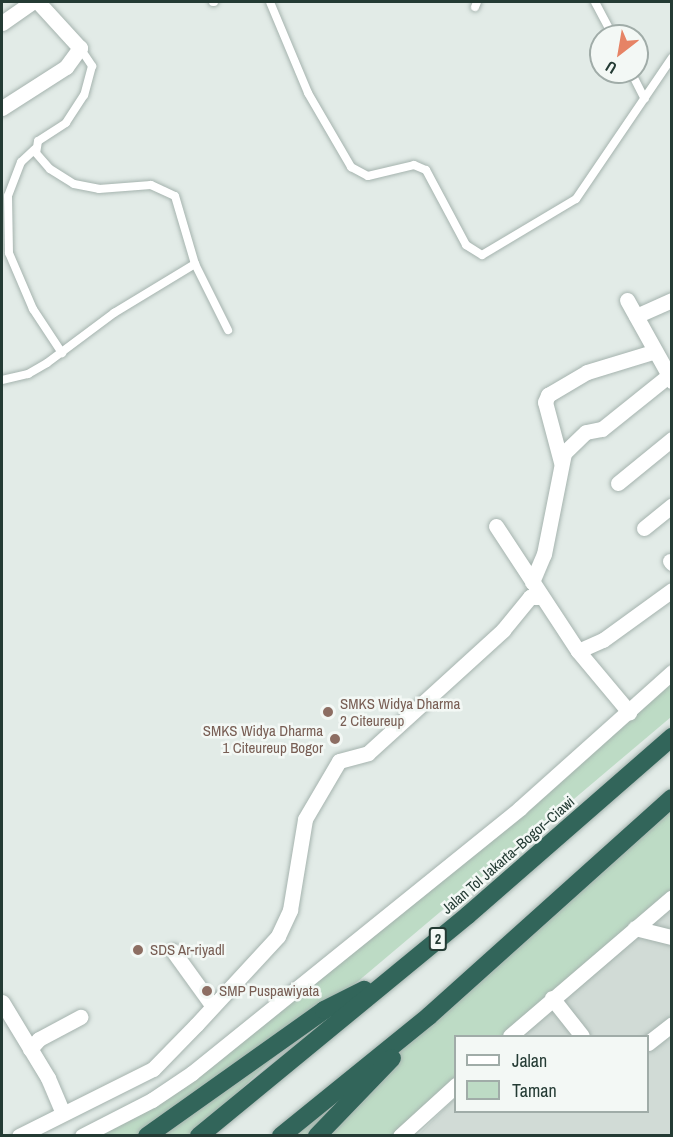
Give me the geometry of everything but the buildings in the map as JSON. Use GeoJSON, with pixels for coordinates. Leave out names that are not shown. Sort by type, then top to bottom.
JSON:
{"type":"FeatureCollection","features":[{"type":"Feature","properties":{"kind":"highway","name":"Jalan Tol Jakarta–Bogor–Ciawi"},"geometry":{"type":"LineString","coordinates":[[199,1136],[393,976],[672,736]]}},
{"type":"Feature","properties":{"kind":"highway"},"geometry":{"type":"LineString","coordinates":[[281,1136],[429,1016],[672,798]]}},
{"type":"Feature","properties":{"kind":"highway"},"geometry":{"type":"LineString","coordinates":[[147,1136],[324,1010],[393,976]]}},
{"type":"Feature","properties":{"kind":"highway"},"geometry":{"type":"LineString","coordinates":[[318,1136],[429,1016]]}},
{"type":"Feature","properties":{"kind":"street"},"geometry":{"type":"LineString","coordinates":[[2,23],[32,2]]}},
{"type":"Feature","properties":{"kind":"street"},"geometry":{"type":"LineString","coordinates":[[2,108],[66,67],[80,48],[38,2]]}},
{"type":"Feature","properties":{"kind":"street"},"geometry":{"type":"LineString","coordinates":[[627,300],[665,366]]}},
{"type":"Feature","properties":{"kind":"street"},"geometry":{"type":"LineString","coordinates":[[636,316],[672,300]]}},
{"type":"Feature","properties":{"kind":"street"},"geometry":{"type":"LineString","coordinates":[[561,462],[545,402],[548,394],[587,372],[665,366]]}},
{"type":"Feature","properties":{"kind":"street"},"geometry":{"type":"LineString","coordinates":[[532,582],[556,506],[564,453],[581,436],[606,426],[665,366]]}},
{"type":"Feature","properties":{"kind":"street"},"geometry":{"type":"LineString","coordinates":[[618,483],[672,439]]}},
{"type":"Feature","properties":{"kind":"street"},"geometry":{"type":"LineString","coordinates":[[644,528],[672,505]]}},
{"type":"Feature","properties":{"kind":"street"},"geometry":{"type":"LineString","coordinates":[[496,526],[540,597],[578,651],[629,712]]}},
{"type":"Feature","properties":{"kind":"street"},"geometry":{"type":"LineString","coordinates":[[578,651],[603,640],[672,590]]}},
{"type":"Feature","properties":{"kind":"street"},"geometry":{"type":"LineString","coordinates":[[19,1136],[153,1069],[278,936],[290,910],[305,819],[339,760],[369,753],[503,630],[530,597],[540,597]]}},
{"type":"Feature","properties":{"kind":"street"},"geometry":{"type":"LineString","coordinates":[[82,1136],[171,1088],[272,1005],[447,869],[672,672]]}},
{"type":"Feature","properties":{"kind":"street"},"geometry":{"type":"LineString","coordinates":[[511,1035],[672,897]]}},
{"type":"Feature","properties":{"kind":"street"},"geometry":{"type":"LineString","coordinates":[[635,928],[672,937]]}},
{"type":"Feature","properties":{"kind":"street"},"geometry":{"type":"LineString","coordinates":[[173,951],[212,1005]]}},
{"type":"Feature","properties":{"kind":"street"},"geometry":{"type":"LineString","coordinates":[[552,998],[581,1035]]}},
{"type":"Feature","properties":{"kind":"street"},"geometry":{"type":"LineString","coordinates":[[2,1002],[30,1049],[63,1113]]}},
{"type":"Feature","properties":{"kind":"street"},"geometry":{"type":"LineString","coordinates":[[30,1049],[39,1039],[80,1017]]}},
{"type":"Feature","properties":{"kind":"street"},"geometry":{"type":"LineString","coordinates":[[649,1042],[672,1024]]}},
{"type":"Feature","properties":{"kind":"street"},"geometry":{"type":"LineString","coordinates":[[153,1069],[171,1088]]}},
{"type":"Feature","properties":{"kind":"street"},"geometry":{"type":"LineString","coordinates":[[400,1136],[454,1088]]}},
{"type":"Feature","properties":{"kind":"lane"},"geometry":{"type":"LineString","coordinates":[[270,2],[308,93],[351,167],[368,176],[414,165],[426,170],[466,245],[478,254],[487,254],[568,207],[672,58]]}},
{"type":"Feature","properties":{"kind":"lane"},"geometry":{"type":"LineString","coordinates":[[596,2],[607,24]]}},
{"type":"Feature","properties":{"kind":"lane"},"geometry":{"type":"LineString","coordinates":[[62,353],[30,302],[9,253],[8,196],[21,162],[35,149],[42,137],[72,117],[84,95],[92,66],[80,48]]}},
{"type":"Feature","properties":{"kind":"lane"},"geometry":{"type":"LineString","coordinates":[[637,84],[645,99]]}},
{"type":"Feature","properties":{"kind":"lane"},"geometry":{"type":"LineString","coordinates":[[35,149],[50,169],[74,184],[99,189],[151,185],[169,192],[178,201],[195,264],[228,330]]}},
{"type":"Feature","properties":{"kind":"lane"},"geometry":{"type":"LineString","coordinates":[[2,380],[28,374],[62,353],[114,313],[195,264]]}},
{"type":"Feature","properties":{"kind":"shaded area"},"geometry":{"type":"Polygon","coordinates":[[[671,892],[671,1135],[417,1136],[454,1099],[454,1113],[649,1113],[649,1035],[521,1035],[671,892]]]}},
{"type":"Feature","properties":{"kind":"green space"},"geometry":{"type":"Polygon","coordinates":[[[671,672],[671,717],[324,1010],[193,1135],[84,1136],[152,1100],[520,808],[671,672]]]}},
{"type":"Feature","properties":{"kind":"green space"},"geometry":{"type":"Polygon","coordinates":[[[671,798],[671,897],[514,1035],[454,1035],[454,1089],[401,1135],[281,1136],[671,798]]]}},
{"type":"Feature","properties":{"kind":"place","name":"SMKS Widya Dharma 2 Citeureup"},"geometry":{"type":"Point","coordinates":[328,712]}},
{"type":"Feature","properties":{"kind":"place","name":"SMKS Widya Dharma 1 Citeureup Bogor"},"geometry":{"type":"Point","coordinates":[335,739]}},
{"type":"Feature","properties":{"kind":"place","name":"SDS Ar-riyadl"},"geometry":{"type":"Point","coordinates":[138,950]}},
{"type":"Feature","properties":{"kind":"place","name":"SMP Puspawiyata"},"geometry":{"type":"Point","coordinates":[207,991]}}]}
